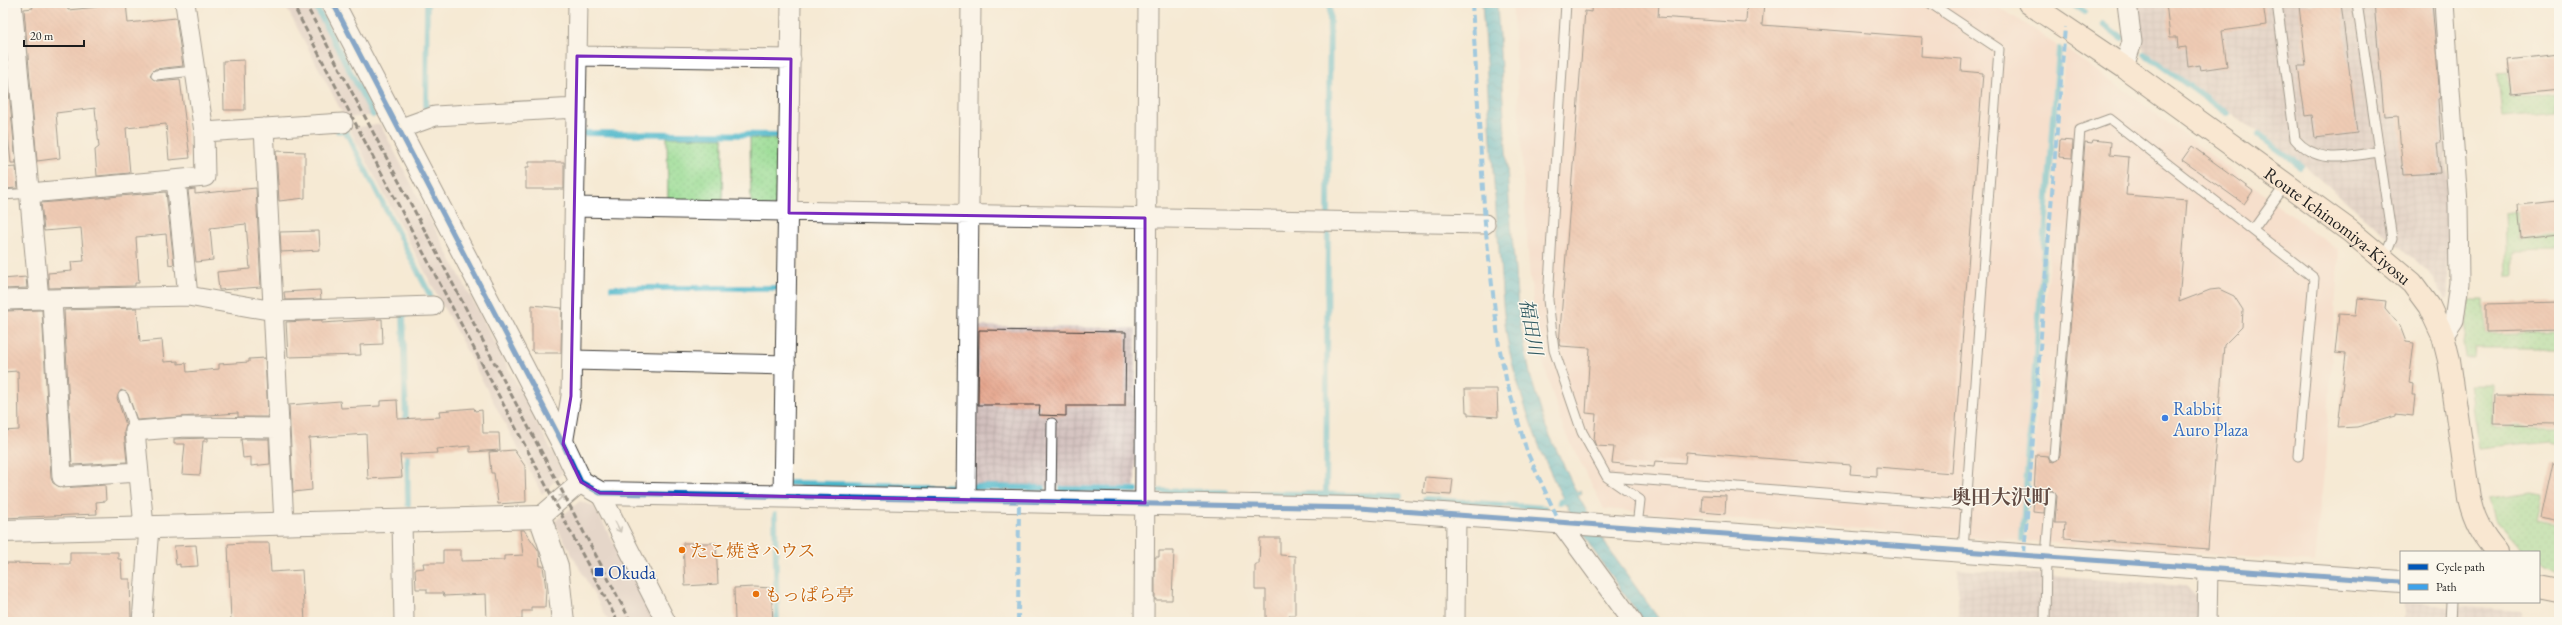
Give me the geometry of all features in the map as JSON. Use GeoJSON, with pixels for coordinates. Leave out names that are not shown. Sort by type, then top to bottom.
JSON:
{"type":"FeatureCollection","features":[{"type":"Feature","properties":{"kind":"main road","name":"Route Ichinomiya-Kiyosu"},"geometry":{"type":"LineString","coordinates":[[2029,3],[2124,67],[2286,184],[2350,231],[2412,283],[2429,306],[2442,336],[2449,360],[2469,498],[2474,520],[2483,536],[2496,551]]}},
{"type":"Feature","properties":{"kind":"main road"},"geometry":{"type":"LineString","coordinates":[[2540,587],[2559,591]]}},
{"type":"Feature","properties":{"kind":"street"},"geometry":{"type":"LineString","coordinates":[[12,3],[30,193],[45,299],[62,477],[138,472]]}},
{"type":"Feature","properties":{"kind":"street"},"geometry":{"type":"LineString","coordinates":[[30,193],[205,178],[204,132],[185,3]]}},
{"type":"Feature","properties":{"kind":"street"},"geometry":{"type":"LineString","coordinates":[[333,3],[563,444],[581,482],[600,492],[1359,508],[1637,526],[2400,582]]}},
{"type":"Feature","properties":{"kind":"street"},"geometry":{"type":"LineString","coordinates":[[563,444],[571,396],[578,3]]}},
{"type":"Feature","properties":{"kind":"street"},"geometry":{"type":"LineString","coordinates":[[783,496],[789,213],[791,3]]}},
{"type":"Feature","properties":{"kind":"street"},"geometry":{"type":"LineString","coordinates":[[966,500],[971,3]]}},
{"type":"Feature","properties":{"kind":"street"},"geometry":{"type":"LineString","coordinates":[[1144,622],[1145,218],[1148,3]]}},
{"type":"Feature","properties":{"kind":"street"},"geometry":{"type":"LineString","coordinates":[[2124,67],[2132,42],[2127,3]]}},
{"type":"Feature","properties":{"kind":"street"},"geometry":{"type":"LineString","coordinates":[[2442,336],[2454,320],[2459,283],[2458,204],[2444,3]]}},
{"type":"Feature","properties":{"kind":"street"},"geometry":{"type":"LineString","coordinates":[[577,56],[791,59]]}},
{"type":"Feature","properties":{"kind":"street"},"geometry":{"type":"LineString","coordinates":[[399,129],[435,116],[576,108]]}},
{"type":"Feature","properties":{"kind":"street"},"geometry":{"type":"LineString","coordinates":[[204,132],[344,123]]}},
{"type":"Feature","properties":{"kind":"street"},"geometry":{"type":"LineString","coordinates":[[264,128],[284,524]]}},
{"type":"Feature","properties":{"kind":"street"},"geometry":{"type":"LineString","coordinates":[[176,180],[188,296]]}},
{"type":"Feature","properties":{"kind":"street"},"geometry":{"type":"LineString","coordinates":[[574,207],[789,213],[1485,224]]}},
{"type":"Feature","properties":{"kind":"street"},"geometry":{"type":"LineString","coordinates":[[3,300],[188,296],[274,311],[433,306]]}},
{"type":"Feature","properties":{"kind":"street"},"geometry":{"type":"LineString","coordinates":[[572,360],[786,365]]}},
{"type":"Feature","properties":{"kind":"street"},"geometry":{"type":"LineString","coordinates":[[142,622],[146,527],[134,431],[185,427],[279,428]]}},
{"type":"Feature","properties":{"kind":"street"},"geometry":{"type":"LineString","coordinates":[[3,531],[540,517],[581,482]]}},
{"type":"Feature","properties":{"kind":"street"},"geometry":{"type":"LineString","coordinates":[[600,492],[666,622]]}},
{"type":"Feature","properties":{"kind":"street"},"geometry":{"type":"LineString","coordinates":[[1455,622],[1456,514]]}},
{"type":"Feature","properties":{"kind":"street"},"geometry":{"type":"LineString","coordinates":[[540,517],[557,566],[563,622]]}},
{"type":"Feature","properties":{"kind":"street"},"geometry":{"type":"LineString","coordinates":[[402,521],[404,622]]}},
{"type":"Feature","properties":{"kind":"street"},"geometry":{"type":"LineString","coordinates":[[1562,521],[1633,622]]}},
{"type":"Feature","properties":{"kind":"street"},"geometry":{"type":"LineString","coordinates":[[2207,622],[2208,568]]}},
{"type":"Feature","properties":{"kind":"lane"},"geometry":{"type":"LineString","coordinates":[[1566,3],[1548,300],[1554,350],[1582,432],[1607,477],[1640,500],[1637,526]]}},
{"type":"Feature","properties":{"kind":"lane"},"geometry":{"type":"LineString","coordinates":[[1930,3],[1999,49],[1963,550]]}},
{"type":"Feature","properties":{"kind":"lane"},"geometry":{"type":"LineString","coordinates":[[2277,3],[2295,139],[2305,150],[2328,158],[2379,152]]}},
{"type":"Feature","properties":{"kind":"lane"},"geometry":{"type":"LineString","coordinates":[[2357,3],[2392,239],[2384,260]]}},
{"type":"Feature","properties":{"kind":"lane"},"geometry":{"type":"LineString","coordinates":[[156,75],[194,71]]}},
{"type":"Feature","properties":{"kind":"lane"},"geometry":{"type":"LineString","coordinates":[[2054,456],[2080,130],[2110,119],[2314,278],[2298,456]]}},
{"type":"Feature","properties":{"kind":"lane"},"geometry":{"type":"LineString","coordinates":[[2253,230],[2286,184]]}},
{"type":"Feature","properties":{"kind":"lane"},"geometry":{"type":"LineString","coordinates":[[3,195],[30,193]]}},
{"type":"Feature","properties":{"kind":"lane"},"geometry":{"type":"LineString","coordinates":[[123,396],[134,431]]}},
{"type":"Feature","properties":{"kind":"lane"},"geometry":{"type":"LineString","coordinates":[[1051,501],[1052,423]]}},
{"type":"Feature","properties":{"kind":"lane"},"geometry":{"type":"LineString","coordinates":[[1607,477],[1966,505]]}},
{"type":"Feature","properties":{"kind":"lane"},"geometry":{"type":"LineString","coordinates":[[2045,622],[2046,556],[2051,496]]}},
{"type":"Feature","properties":{"kind":"lane"},"geometry":{"type":"LineString","coordinates":[[2450,622],[2451,603]]}},
{"type":"Feature","properties":{"kind":"highlighted area"},"geometry":{"type":"Polygon","coordinates":[[[577,56],[791,59],[789,213],[1145,218],[1145,503],[600,493],[581,482],[563,444],[571,396],[577,56]]]}},
{"type":"Feature","properties":{"kind":"shaded area"},"geometry":{"type":"Polygon","coordinates":[[[284,3],[313,3],[372,116],[345,118],[284,3]]]}},
{"type":"Feature","properties":{"kind":"shaded area"},"geometry":{"type":"Polygon","coordinates":[[[1512,3],[1993,3],[2056,44],[2019,541],[1604,509],[1563,428],[1540,353],[1529,269],[1512,3]]]}},
{"type":"Feature","properties":{"kind":"shaded area"},"geometry":{"type":"Polygon","coordinates":[[[2136,3],[2436,3],[2449,182],[2448,297],[2445,299],[2430,273],[2305,166],[2146,52],[2140,40],[2136,3]]]}},
{"type":"Feature","properties":{"kind":"shaded area"},"geometry":{"type":"Polygon","coordinates":[[[2065,49],[2127,92],[2339,251],[2325,463],[2314,562],[2027,541],[2065,49]]]}},
{"type":"Feature","properties":{"kind":"shaded area"},"geometry":{"type":"Polygon","coordinates":[[[380,124],[563,472],[542,494],[349,128],[380,124]]]}},
{"type":"Feature","properties":{"kind":"shaded area"},"geometry":{"type":"Polygon","coordinates":[[[972,326],[1136,328],[1135,488],[970,485],[972,326]]]}},
{"type":"Feature","properties":{"kind":"shaded area"},"geometry":{"type":"Polygon","coordinates":[[[580,501],[594,506],[656,622],[609,622],[554,522],[580,501]]]}},
{"type":"Feature","properties":{"kind":"shaded area"},"geometry":{"type":"Polygon","coordinates":[[[1958,569],[2186,586],[2199,599],[2198,622],[1958,622],[1958,569]]]}},
{"type":"Feature","properties":{"kind":"shaded area"},"geometry":{"type":"Polygon","coordinates":[[[2404,603],[2523,611],[2523,622],[2404,622],[2404,603]]]}},
{"type":"Feature","properties":{"kind":"green space"},"geometry":{"type":"Polygon","coordinates":[[[2508,73],[2510,97],[2559,92],[2559,112],[2502,117],[2498,74],[2508,73]]]}},
{"type":"Feature","properties":{"kind":"green space"},"geometry":{"type":"Polygon","coordinates":[[[667,137],[723,138],[722,206],[668,205],[667,137]]]}},
{"type":"Feature","properties":{"kind":"green space"},"geometry":{"type":"Polygon","coordinates":[[[750,138],[777,139],[776,207],[751,206],[750,138]]]}},
{"type":"Feature","properties":{"kind":"green space"},"geometry":{"type":"Polygon","coordinates":[[[2517,211],[2520,240],[2559,236],[2559,248],[2556,252],[2513,253],[2513,276],[2507,276],[2505,213],[2517,211]]]}},
{"type":"Feature","properties":{"kind":"green space"},"geometry":{"type":"Polygon","coordinates":[[[2469,300],[2484,300],[2485,334],[2559,332],[2559,348],[2475,348],[2474,358],[2466,358],[2464,345],[2469,300]]]}},
{"type":"Feature","properties":{"kind":"green space"},"geometry":{"type":"Polygon","coordinates":[[[2470,384],[2493,384],[2492,426],[2559,427],[2559,443],[2550,441],[2479,448],[2470,384]]]}},
{"type":"Feature","properties":{"kind":"green space"},"geometry":{"type":"Polygon","coordinates":[[[2531,492],[2543,494],[2537,520],[2559,524],[2559,569],[2540,559],[2540,551],[2526,551],[2522,549],[2495,519],[2489,498],[2531,492]]]}},
{"type":"Feature","properties":{"kind":"water"},"geometry":{"type":"Polygon","coordinates":[[[1482,3],[1497,3],[1509,198],[1519,319],[1531,378],[1546,427],[1576,492],[1581,490],[1582,493],[1578,496],[1608,548],[1661,622],[1644,622],[1599,558],[1564,501],[1531,425],[1513,366],[1503,308],[1482,3]]]}},
{"type":"Feature","properties":{"kind":"building"},"geometry":{"type":"Polygon","coordinates":[[[67,3],[68,10],[97,7],[97,3],[126,3],[128,23],[176,18],[183,66],[155,69],[150,75],[156,81],[180,79],[190,158],[169,160],[166,124],[126,128],[130,173],[97,176],[95,150],[99,147],[95,108],[56,113],[60,158],[37,161],[24,9],[33,8],[32,5],[67,3]]]}},
{"type":"Feature","properties":{"kind":"building"},"geometry":{"type":"Polygon","coordinates":[[[1592,3],[1659,3],[1658,17],[1746,23],[1747,3],[1764,3],[1762,25],[1922,37],[1921,56],[1962,59],[1961,71],[1983,73],[1952,473],[1877,467],[1877,476],[1850,474],[1851,465],[1686,452],[1685,463],[1655,461],[1654,467],[1612,463],[1614,447],[1596,446],[1594,441],[1596,414],[1586,413],[1590,348],[1560,346],[1559,344],[1585,11],[1591,12],[1592,3]]]}},
{"type":"Feature","properties":{"kind":"building"},"geometry":{"type":"Polygon","coordinates":[[[2166,3],[2263,3],[2266,25],[2222,31],[2227,66],[2200,70],[2199,65],[2188,67],[2186,47],[2178,48],[2177,37],[2170,37],[2166,3]]]}},
{"type":"Feature","properties":{"kind":"building"},"geometry":{"type":"Polygon","coordinates":[[[2324,3],[2341,3],[2357,133],[2315,138],[2312,115],[2305,116],[2298,66],[2306,66],[2299,6],[2324,3]]]}},
{"type":"Feature","properties":{"kind":"building"},"geometry":{"type":"Polygon","coordinates":[[[2374,3],[2432,3],[2440,98],[2438,99],[2441,143],[2437,143],[2440,173],[2403,175],[2398,115],[2384,116],[2374,3]]]}},
{"type":"Feature","properties":{"kind":"building"},"geometry":{"type":"Polygon","coordinates":[[[2559,54],[2559,89],[2512,94],[2508,60],[2559,54]]]}},
{"type":"Feature","properties":{"kind":"building"},"geometry":{"type":"Polygon","coordinates":[[[244,60],[245,110],[224,110],[223,61],[244,60]]]}},
{"type":"Feature","properties":{"kind":"building"},"geometry":{"type":"Polygon","coordinates":[[[7,71],[16,163],[11,163],[7,126],[3,126],[3,72],[7,71]]]}},
{"type":"Feature","properties":{"kind":"building"},"geometry":{"type":"Polygon","coordinates":[[[2060,140],[2073,141],[2072,158],[2059,157],[2060,140]]]}},
{"type":"Feature","properties":{"kind":"building"},"geometry":{"type":"Polygon","coordinates":[[[2093,140],[2111,142],[2110,155],[2129,157],[2126,195],[2187,200],[2179,302],[2210,290],[2219,289],[2234,296],[2243,310],[2242,327],[2224,345],[2208,549],[2064,538],[2065,523],[2055,523],[2057,496],[2052,490],[2046,493],[2044,513],[2033,512],[2036,455],[2048,456],[2050,461],[2054,462],[2060,456],[2085,142],[2092,143],[2093,140]]]}},
{"type":"Feature","properties":{"kind":"building"},"geometry":{"type":"Polygon","coordinates":[[[2192,146],[2253,191],[2244,204],[2182,160],[2192,146]]]}},
{"type":"Feature","properties":{"kind":"building"},"geometry":{"type":"Polygon","coordinates":[[[276,151],[305,152],[305,198],[279,201],[276,151]]]}},
{"type":"Feature","properties":{"kind":"building"},"geometry":{"type":"Polygon","coordinates":[[[529,162],[564,162],[564,189],[526,189],[526,167],[529,167],[529,162]]]}},
{"type":"Feature","properties":{"kind":"building"},"geometry":{"type":"Polygon","coordinates":[[[16,167],[18,188],[3,189],[3,168],[16,167]]]}},
{"type":"Feature","properties":{"kind":"building"},"geometry":{"type":"Polygon","coordinates":[[[256,188],[261,287],[219,290],[217,272],[250,269],[246,224],[210,228],[213,260],[196,262],[188,190],[195,189],[195,194],[256,188]]]}},
{"type":"Feature","properties":{"kind":"building"},"geometry":{"type":"Polygon","coordinates":[[[166,192],[174,264],[169,265],[166,234],[136,237],[139,283],[135,283],[135,286],[49,288],[48,273],[72,271],[71,262],[84,261],[81,228],[44,231],[41,203],[166,192]]]}},
{"type":"Feature","properties":{"kind":"building"},"geometry":{"type":"Polygon","coordinates":[[[2559,201],[2559,234],[2521,238],[2518,205],[2559,201]]]}},
{"type":"Feature","properties":{"kind":"building"},"geometry":{"type":"Polygon","coordinates":[[[319,231],[320,250],[281,252],[280,232],[319,231]]]}},
{"type":"Feature","properties":{"kind":"building"},"geometry":{"type":"Polygon","coordinates":[[[26,277],[27,288],[3,289],[3,279],[26,277]]]}},
{"type":"Feature","properties":{"kind":"building"},"geometry":{"type":"Polygon","coordinates":[[[320,290],[321,299],[285,300],[284,292],[320,290]]]}},
{"type":"Feature","properties":{"kind":"building"},"geometry":{"type":"Polygon","coordinates":[[[2358,298],[2386,301],[2385,308],[2400,326],[2406,342],[2414,343],[2409,383],[2413,384],[2412,395],[2415,395],[2413,416],[2396,414],[2396,416],[2357,427],[2338,428],[2346,354],[2335,353],[2339,314],[2356,315],[2358,298]]]}},
{"type":"Feature","properties":{"kind":"building"},"geometry":{"type":"Polygon","coordinates":[[[2559,302],[2559,330],[2486,332],[2486,304],[2559,302]]]}},
{"type":"Feature","properties":{"kind":"building"},"geometry":{"type":"Polygon","coordinates":[[[532,305],[562,308],[561,353],[534,353],[532,351],[532,305]]]}},
{"type":"Feature","properties":{"kind":"building"},"geometry":{"type":"Polygon","coordinates":[[[137,308],[140,342],[162,340],[164,362],[178,361],[178,364],[186,363],[187,372],[219,369],[219,364],[249,362],[249,359],[265,358],[268,417],[238,417],[238,413],[137,420],[128,394],[121,390],[117,398],[126,425],[124,432],[127,462],[72,465],[64,310],[137,308]]]}},
{"type":"Feature","properties":{"kind":"building"},"geometry":{"type":"Polygon","coordinates":[[[42,310],[51,478],[53,483],[62,488],[105,485],[106,501],[96,502],[97,514],[3,518],[3,431],[19,430],[18,371],[3,372],[3,311],[42,310]]]}},
{"type":"Feature","properties":{"kind":"building"},"geometry":{"type":"Polygon","coordinates":[[[382,319],[383,344],[360,345],[361,355],[288,357],[286,322],[322,320],[322,323],[382,319]]]}},
{"type":"Feature","properties":{"kind":"building"},"geometry":{"type":"Polygon","coordinates":[[[979,330],[1126,332],[1125,406],[1066,406],[1066,416],[1039,415],[1040,405],[978,405],[979,330]]]}},
{"type":"Feature","properties":{"kind":"building"},"geometry":{"type":"Polygon","coordinates":[[[1465,389],[1497,389],[1498,417],[1468,415],[1468,412],[1466,412],[1465,389]]]}},
{"type":"Feature","properties":{"kind":"building"},"geometry":{"type":"Polygon","coordinates":[[[2495,395],[2559,396],[2559,425],[2494,424],[2495,395]]]}},
{"type":"Feature","properties":{"kind":"building"},"geometry":{"type":"Polygon","coordinates":[[[397,400],[398,419],[440,417],[439,411],[474,408],[475,411],[482,410],[483,433],[499,433],[500,450],[470,452],[470,446],[436,449],[437,453],[400,455],[402,477],[368,479],[366,434],[309,438],[312,490],[293,492],[289,405],[340,401],[341,408],[380,406],[380,401],[397,400]]]}},
{"type":"Feature","properties":{"kind":"building"},"geometry":{"type":"Polygon","coordinates":[[[208,438],[208,441],[203,441],[200,475],[182,474],[185,444],[174,444],[174,439],[208,438]]]}},
{"type":"Feature","properties":{"kind":"building"},"geometry":{"type":"Polygon","coordinates":[[[241,439],[269,439],[270,464],[251,466],[251,457],[243,458],[241,439]]]}},
{"type":"Feature","properties":{"kind":"building"},"geometry":{"type":"Polygon","coordinates":[[[514,450],[525,466],[526,502],[498,504],[494,473],[491,473],[489,452],[514,450]]]}},
{"type":"Feature","properties":{"kind":"building"},"geometry":{"type":"Polygon","coordinates":[[[2552,463],[2559,464],[2559,522],[2540,518],[2552,463]]]}},
{"type":"Feature","properties":{"kind":"building"},"geometry":{"type":"Polygon","coordinates":[[[1425,477],[1453,479],[1451,495],[1423,493],[1425,477]]]}},
{"type":"Feature","properties":{"kind":"building"},"geometry":{"type":"Polygon","coordinates":[[[1703,495],[1726,496],[1725,514],[1702,512],[1703,495]]]}},
{"type":"Feature","properties":{"kind":"building"},"geometry":{"type":"Polygon","coordinates":[[[520,530],[524,530],[539,551],[540,566],[543,566],[546,589],[545,607],[531,607],[531,611],[522,611],[522,620],[487,621],[486,594],[444,596],[443,593],[427,593],[427,589],[416,589],[415,569],[424,568],[423,563],[443,563],[443,550],[461,550],[461,561],[504,560],[504,556],[523,555],[520,530]]]}},
{"type":"Feature","properties":{"kind":"building"},"geometry":{"type":"Polygon","coordinates":[[[1260,538],[1280,538],[1280,555],[1295,556],[1295,615],[1289,615],[1289,622],[1266,622],[1266,590],[1255,590],[1255,564],[1259,564],[1260,538]]]}},
{"type":"Feature","properties":{"kind":"building"},"geometry":{"type":"Polygon","coordinates":[[[269,543],[271,572],[302,570],[305,622],[231,622],[228,544],[269,543]]]}},
{"type":"Feature","properties":{"kind":"building"},"geometry":{"type":"Polygon","coordinates":[[[683,543],[716,543],[718,584],[685,586],[683,543]]]}},
{"type":"Feature","properties":{"kind":"building"},"geometry":{"type":"Polygon","coordinates":[[[196,545],[198,566],[180,567],[180,564],[176,565],[174,546],[196,545]]]}},
{"type":"Feature","properties":{"kind":"building"},"geometry":{"type":"Polygon","coordinates":[[[1159,551],[1174,551],[1172,600],[1155,600],[1155,557],[1159,557],[1159,551]]]}},
{"type":"Feature","properties":{"kind":"building"},"geometry":{"type":"Polygon","coordinates":[[[70,552],[118,552],[118,559],[121,559],[122,579],[130,579],[131,620],[3,622],[3,563],[70,564],[70,552]]]}},
{"type":"Feature","properties":{"kind":"building"},"geometry":{"type":"Polygon","coordinates":[[[734,588],[771,588],[773,622],[735,622],[734,588]]]}},
{"type":"Feature","properties":{"kind":"waterway"},"geometry":{"type":"LineString","coordinates":[[314,3],[373,115]]}},
{"type":"Feature","properties":{"kind":"waterway"},"geometry":{"type":"LineString","coordinates":[[426,114],[427,3]]}},
{"type":"Feature","properties":{"kind":"waterway"},"geometry":{"type":"LineString","coordinates":[[1328,215],[1330,3]]}},
{"type":"Feature","properties":{"kind":"waterway"},"geometry":{"type":"LineString","coordinates":[[2072,3],[2085,12]]}},
{"type":"Feature","properties":{"kind":"waterway"},"geometry":{"type":"LineString","coordinates":[[2103,24],[2122,38]]}},
{"type":"Feature","properties":{"kind":"waterway"},"geometry":{"type":"LineString","coordinates":[[2022,539],[2059,49]]}},
{"type":"Feature","properties":{"kind":"waterway"},"geometry":{"type":"LineString","coordinates":[[2145,54],[2228,114]]}},
{"type":"Feature","properties":{"kind":"waterway"},"geometry":{"type":"LineString","coordinates":[[338,131],[345,130],[430,295]]}},
{"type":"Feature","properties":{"kind":"waterway"},"geometry":{"type":"LineString","coordinates":[[584,133],[781,135]]}},
{"type":"Feature","properties":{"kind":"waterway"},"geometry":{"type":"LineString","coordinates":[[2258,135],[2301,166]]}},
{"type":"Feature","properties":{"kind":"waterway"},"geometry":{"type":"LineString","coordinates":[[1326,494],[1328,226]]}},
{"type":"Feature","properties":{"kind":"waterway"},"geometry":{"type":"LineString","coordinates":[[612,288],[778,288]]}},
{"type":"Feature","properties":{"kind":"waterway"},"geometry":{"type":"LineString","coordinates":[[406,426],[403,314],[407,314]]}},
{"type":"Feature","properties":{"kind":"waterway"},"geometry":{"type":"LineString","coordinates":[[407,447],[408,504]]}},
{"type":"Feature","properties":{"kind":"waterway"},"geometry":{"type":"LineString","coordinates":[[790,483],[962,487]]}},
{"type":"Feature","properties":{"kind":"waterway"},"geometry":{"type":"LineString","coordinates":[[973,487],[1043,488]]}},
{"type":"Feature","properties":{"kind":"waterway"},"geometry":{"type":"LineString","coordinates":[[1062,489],[1136,490]]}},
{"type":"Feature","properties":{"kind":"waterway"},"geometry":{"type":"LineString","coordinates":[[1158,491],[1226,492]]}},
{"type":"Feature","properties":{"kind":"waterway"},"geometry":{"type":"LineString","coordinates":[[1254,493],[1400,496]]}},
{"type":"Feature","properties":{"kind":"waterway"},"geometry":{"type":"LineString","coordinates":[[1560,502],[1569,498]]}},
{"type":"Feature","properties":{"kind":"waterway"},"geometry":{"type":"LineString","coordinates":[[1425,499],[1545,508]]}},
{"type":"Feature","properties":{"kind":"waterway"},"geometry":{"type":"LineString","coordinates":[[775,515],[777,622]]}},
{"type":"Feature","properties":{"kind":"railway"},"geometry":{"type":"LineString","coordinates":[[292,3],[618,622]]}},
{"type":"Feature","properties":{"kind":"railway"},"geometry":{"type":"LineString","coordinates":[[305,3],[631,622]]}},
{"type":"Feature","properties":{"kind":"marked path"},"geometry":{"type":"LineString","coordinates":[[1472,3],[1485,224],[1499,346],[1507,383],[1527,452],[1559,521]]}},
{"type":"Feature","properties":{"kind":"marked path"},"geometry":{"type":"LineString","coordinates":[[2024,554],[2065,27]]}},
{"type":"Feature","properties":{"kind":"marked path"},"geometry":{"type":"LineString","coordinates":[[1018,622],[1019,501]]}},
{"type":"Feature","properties":{"kind":"cycle path"},"geometry":{"type":"LineString","coordinates":[[333,3],[563,444],[581,482],[600,493],[1359,508],[2400,582]]}},
{"type":"Feature","properties":{"kind":"place","name":"Rabbit Auro Plaza"},"geometry":{"type":"Point","coordinates":[2165,418]}},
{"type":"Feature","properties":{"kind":"place","name":"たこ焼きハウス"},"geometry":{"type":"Point","coordinates":[682,550]}},
{"type":"Feature","properties":{"kind":"place","name":"Okuda"},"geometry":{"type":"Point","coordinates":[599,572]}},
{"type":"Feature","properties":{"kind":"place","name":"もっぱら亭"},"geometry":{"type":"Point","coordinates":[756,594]}},
{"type":"Feature","properties":{"kind":"district","name":"奥田大沢町"},"geometry":{"type":"Point","coordinates":[2001,497]}},
{"type":"Feature","properties":{"kind":"water label","name":"福田川"},"geometry":{"type":"Point","coordinates":[1531,327]}}]}
